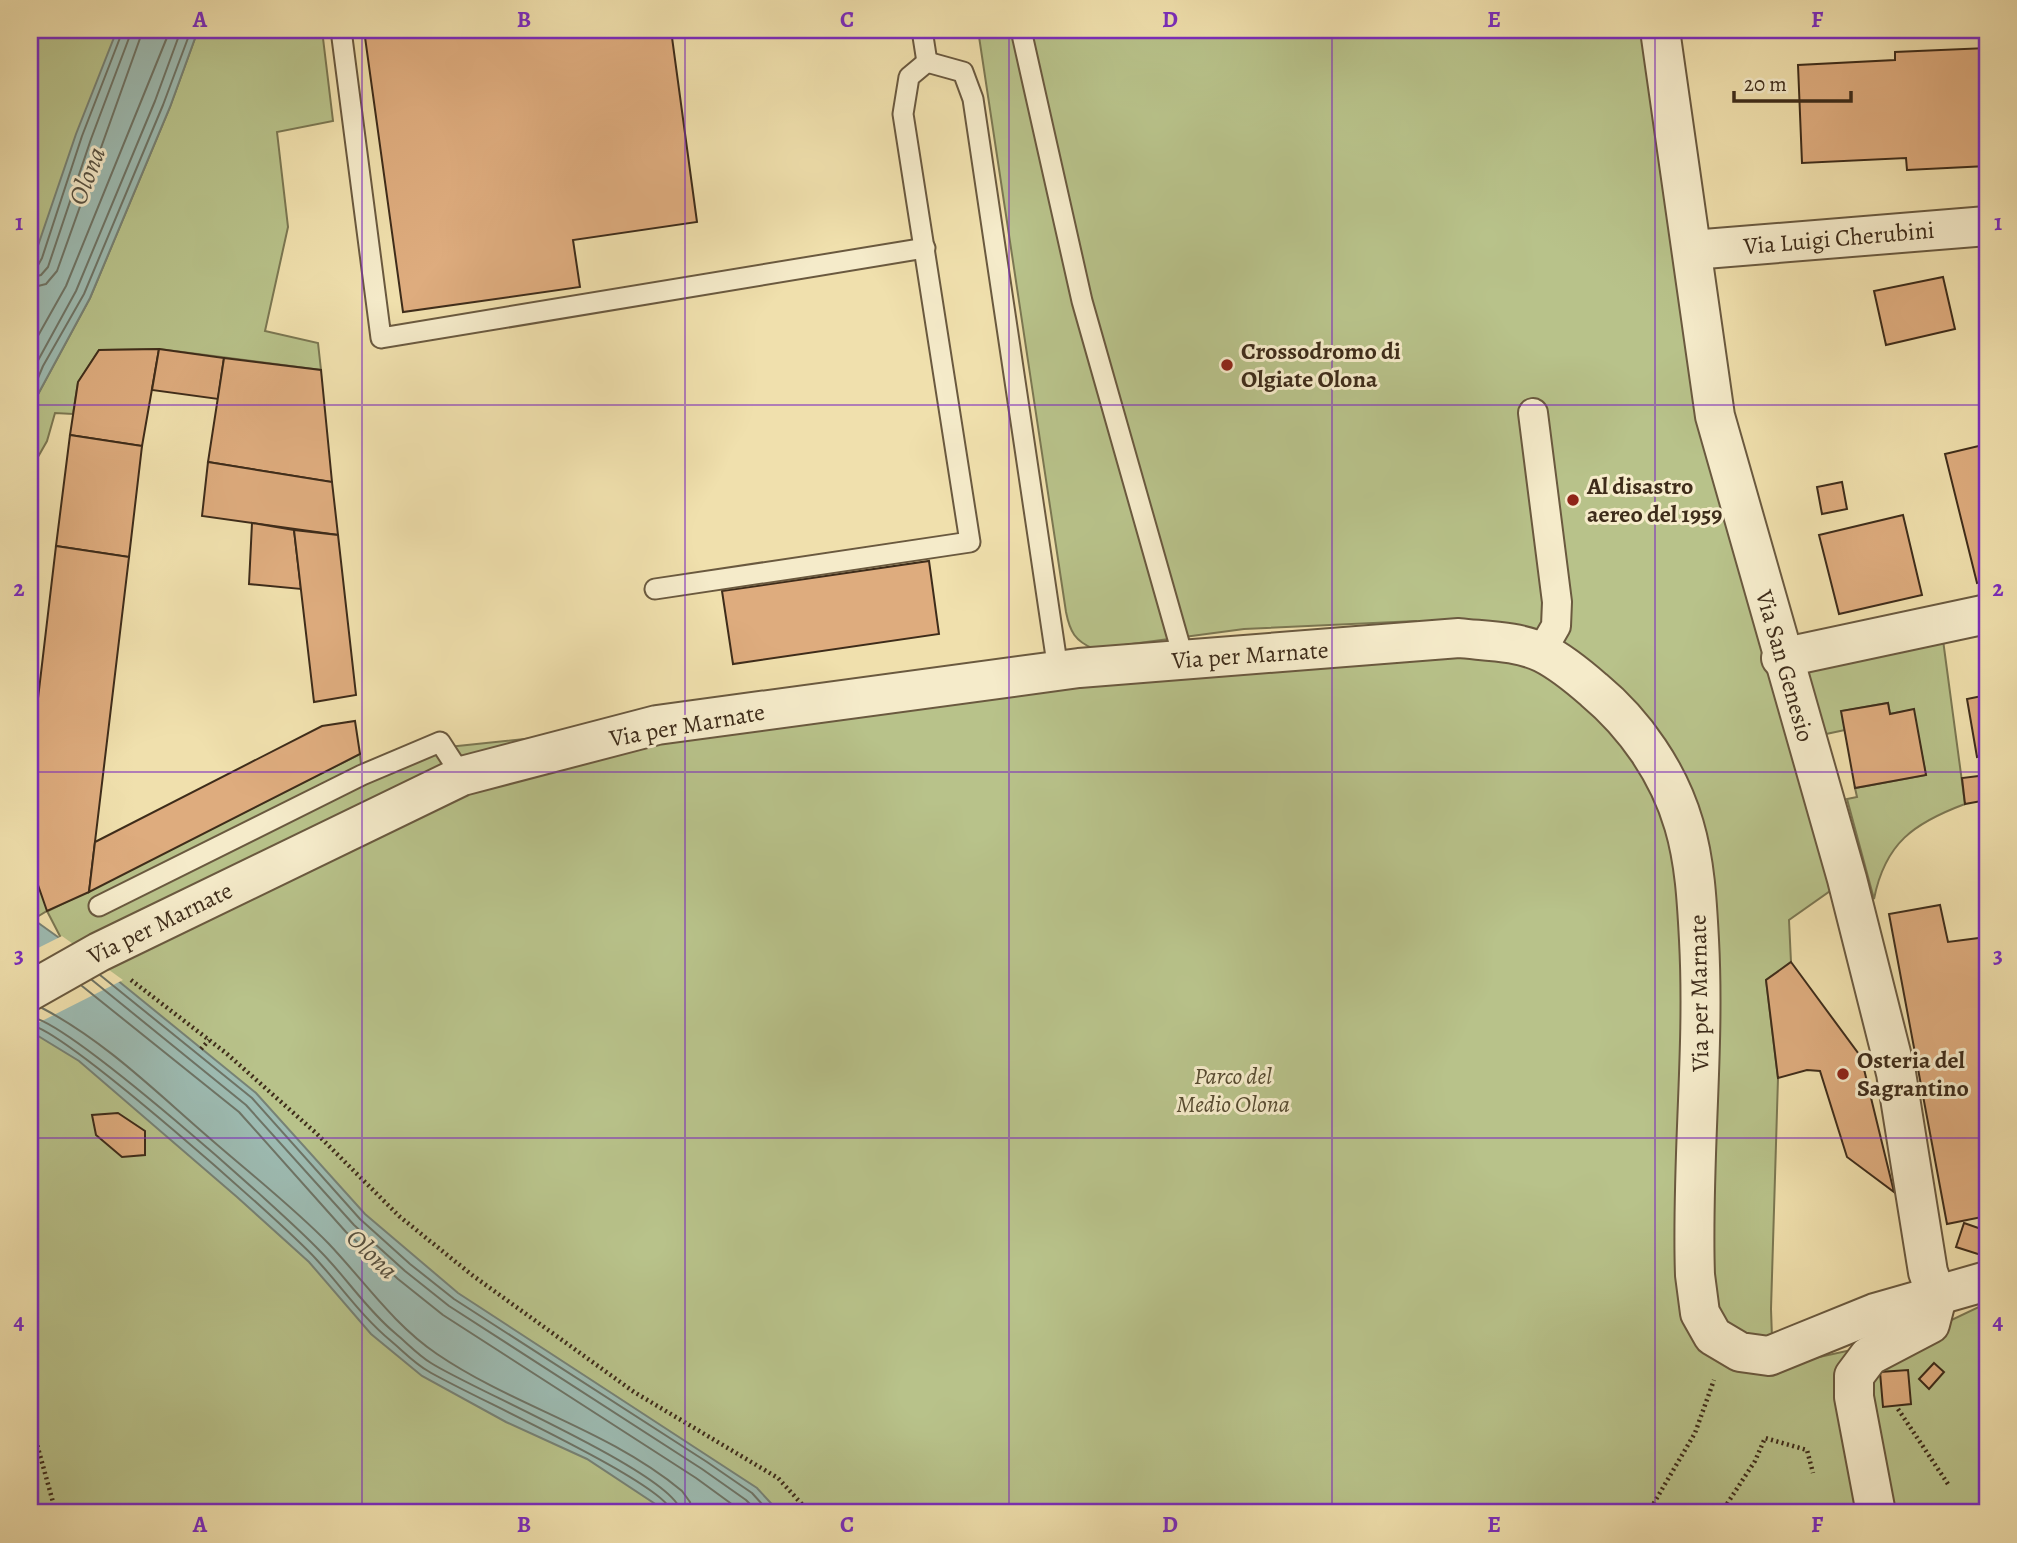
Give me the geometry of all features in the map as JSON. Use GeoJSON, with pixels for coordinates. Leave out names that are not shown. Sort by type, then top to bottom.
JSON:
{"type":"FeatureCollection","features":[{"type":"Feature","properties":{"kind":"street","name":"Via San Genesio"},"geometry":{"type":"LineString","coordinates":[[1660,30],[1715,416],[1781,658],[1847,879],[1896,1073],[1928,1272],[1937,1297]]}},
{"type":"Feature","properties":{"kind":"street","name":"Via Luigi Cherubini"},"geometry":{"type":"LineString","coordinates":[[1692,250],[1987,226]]}},
{"type":"Feature","properties":{"kind":"street"},"geometry":{"type":"LineString","coordinates":[[1533,413],[1557,602],[1556,626],[1541,652]]}},
{"type":"Feature","properties":{"kind":"street"},"geometry":{"type":"LineString","coordinates":[[1781,658],[1987,614]]}},
{"type":"Feature","properties":{"kind":"street","name":"Via per Marnate"},"geometry":{"type":"LineString","coordinates":[[30,990],[99,952],[462,776],[657,725],[1058,670],[1459,638],[1541,652],[1576,674],[1611,704],[1639,736],[1667,782],[1684,825],[1696,884],[1703,1008],[1695,1262],[1700,1313],[1707,1329],[1727,1347],[1751,1355],[1769,1356],[1875,1313],[1987,1281]]}},
{"type":"Feature","properties":{"kind":"street"},"geometry":{"type":"LineString","coordinates":[[1875,1513],[1854,1397],[1854,1377],[1869,1356],[1930,1324],[1937,1297]]}},
{"type":"Feature","properties":{"kind":"lane"},"geometry":{"type":"LineString","coordinates":[[341,30],[381,338],[925,248]]}},
{"type":"Feature","properties":{"kind":"lane"},"geometry":{"type":"LineString","coordinates":[[922,30],[927,62]]}},
{"type":"Feature","properties":{"kind":"lane"},"geometry":{"type":"LineString","coordinates":[[1021,30],[1082,301],[1184,660]]}},
{"type":"Feature","properties":{"kind":"lane"},"geometry":{"type":"LineString","coordinates":[[655,589],[970,542],[903,114],[909,78],[927,62]]}},
{"type":"Feature","properties":{"kind":"lane"},"geometry":{"type":"LineString","coordinates":[[927,62],[963,72],[973,99],[1058,670]]}},
{"type":"Feature","properties":{"kind":"lane"},"geometry":{"type":"LineString","coordinates":[[99,906],[362,775],[440,742],[462,776]]}},
{"type":"Feature","properties":{"kind":"path"},"geometry":{"type":"LineString","coordinates":[[99,952],[121,974],[209,1040],[316,1133],[399,1216],[472,1275],[634,1392],[778,1478],[810,1513]]}},
{"type":"Feature","properties":{"kind":"path"},"geometry":{"type":"LineString","coordinates":[[201,1049],[209,1040]]}},
{"type":"Feature","properties":{"kind":"path"},"geometry":{"type":"LineString","coordinates":[[1648,1513],[1695,1433],[1716,1377]]}},
{"type":"Feature","properties":{"kind":"path"},"geometry":{"type":"LineString","coordinates":[[1895,1405],[1948,1484]]}},
{"type":"Feature","properties":{"kind":"path"},"geometry":{"type":"LineString","coordinates":[[30,1419],[56,1513]]}},
{"type":"Feature","properties":{"kind":"path"},"geometry":{"type":"LineString","coordinates":[[1721,1513],[1755,1461],[1765,1438],[1807,1450],[1813,1473]]}},
{"type":"Feature","properties":{"kind":"green space"},"geometry":{"type":"Polygon","coordinates":[[[30,30],[139,30],[30,388],[30,30]]]}},
{"type":"Feature","properties":{"kind":"green space"},"geometry":{"type":"Polygon","coordinates":[[[198,30],[322,30],[333,121],[277,132],[288,227],[265,331],[318,343],[321,370],[159,349],[99,350],[78,382],[73,414],[55,413],[47,441],[30,471],[30,409],[90,298],[170,107],[198,30]]]}},
{"type":"Feature","properties":{"kind":"green space","name":"Parco del Medio Olona"},"geometry":{"type":"Polygon","coordinates":[[[978,30],[1681,30],[1670,48],[1789,731],[1830,891],[1789,920],[1791,962],[1766,980],[1778,1078],[1771,1309],[1773,1367],[1920,1335],[1987,1303],[1987,1513],[30,1513],[30,967],[63,942],[47,911],[32,920],[30,917],[30,862],[48,911],[360,754],[362,775],[448,747],[1419,645],[1416,621],[1244,629],[1094,649],[1074,635],[1066,612],[978,30]]]}},
{"type":"Feature","properties":{"kind":"green space"},"geometry":{"type":"Polygon","coordinates":[[[1943,640],[1965,804],[1931,819],[1904,838],[1886,863],[1874,899],[1847,799],[1857,797],[1855,788],[1926,775],[1913,710],[1890,714],[1888,703],[1842,711],[1845,730],[1826,734],[1806,671],[1943,640]]]}},
{"type":"Feature","properties":{"kind":"water","name":"Olona"},"geometry":{"type":"Polygon","coordinates":[[[117,30],[198,30],[170,107],[90,298],[30,409],[30,269],[76,134],[117,30]]]}},
{"type":"Feature","properties":{"kind":"water","name":"Olona"},"geometry":{"type":"Polygon","coordinates":[[[30,917],[111,975],[256,1093],[365,1214],[458,1293],[757,1488],[780,1513],[669,1513],[587,1459],[506,1422],[422,1376],[371,1334],[309,1262],[237,1197],[79,1061],[30,1031],[30,917]]]}},
{"type":"Feature","properties":{"kind":"pier"},"geometry":{"type":"Polygon","coordinates":[[[62,936],[123,980],[30,1027],[30,952],[62,936]]]}},
{"type":"Feature","properties":{"kind":"building"},"geometry":{"type":"Polygon","coordinates":[[[364,30],[671,30],[697,222],[573,240],[580,287],[403,312],[364,30]]]}},
{"type":"Feature","properties":{"kind":"building"},"geometry":{"type":"Polygon","coordinates":[[[1987,48],[1987,166],[1907,170],[1906,158],[1802,163],[1798,65],[1895,60],[1895,52],[1987,48]]]}},
{"type":"Feature","properties":{"kind":"building"},"geometry":{"type":"Polygon","coordinates":[[[1943,277],[1955,329],[1886,345],[1874,291],[1943,277]]]}},
{"type":"Feature","properties":{"kind":"building"},"geometry":{"type":"Polygon","coordinates":[[[159,349],[142,446],[70,435],[78,382],[99,350],[159,349]]]}},
{"type":"Feature","properties":{"kind":"building"},"geometry":{"type":"Polygon","coordinates":[[[159,349],[224,358],[218,399],[152,390],[159,349]]]}},
{"type":"Feature","properties":{"kind":"building"},"geometry":{"type":"Polygon","coordinates":[[[224,358],[321,370],[332,482],[208,462],[224,358]]]}},
{"type":"Feature","properties":{"kind":"building"},"geometry":{"type":"Polygon","coordinates":[[[70,435],[142,446],[129,557],[56,546],[70,435]]]}},
{"type":"Feature","properties":{"kind":"building"},"geometry":{"type":"Polygon","coordinates":[[[1987,444],[1987,580],[1977,583],[1945,454],[1987,444]]]}},
{"type":"Feature","properties":{"kind":"building"},"geometry":{"type":"Polygon","coordinates":[[[208,462],[332,482],[338,535],[202,516],[208,462]]]}},
{"type":"Feature","properties":{"kind":"building"},"geometry":{"type":"Polygon","coordinates":[[[1842,482],[1847,509],[1822,514],[1817,487],[1842,482]]]}},
{"type":"Feature","properties":{"kind":"building"},"geometry":{"type":"Polygon","coordinates":[[[1903,515],[1922,595],[1839,614],[1819,535],[1903,515]]]}},
{"type":"Feature","properties":{"kind":"building"},"geometry":{"type":"Polygon","coordinates":[[[252,523],[294,530],[301,589],[249,584],[252,523]]]}},
{"type":"Feature","properties":{"kind":"building"},"geometry":{"type":"Polygon","coordinates":[[[294,530],[338,535],[356,695],[314,702],[294,530]]]}},
{"type":"Feature","properties":{"kind":"building"},"geometry":{"type":"Polygon","coordinates":[[[56,546],[129,557],[89,892],[47,911],[30,862],[30,766],[56,546]]]}},
{"type":"Feature","properties":{"kind":"building"},"geometry":{"type":"Polygon","coordinates":[[[929,561],[939,634],[733,664],[722,591],[929,561]]]}},
{"type":"Feature","properties":{"kind":"building"},"geometry":{"type":"Polygon","coordinates":[[[1987,695],[1987,755],[1977,757],[1967,699],[1987,695]]]}},
{"type":"Feature","properties":{"kind":"building"},"geometry":{"type":"Polygon","coordinates":[[[1888,703],[1890,714],[1914,709],[1926,775],[1855,788],[1841,711],[1888,703]]]}},
{"type":"Feature","properties":{"kind":"building"},"geometry":{"type":"Polygon","coordinates":[[[355,721],[360,754],[89,892],[95,842],[322,726],[355,721]]]}},
{"type":"Feature","properties":{"kind":"building"},"geometry":{"type":"Polygon","coordinates":[[[1987,775],[1987,800],[1965,804],[1962,778],[1987,775]]]}},
{"type":"Feature","properties":{"kind":"building"},"geometry":{"type":"Polygon","coordinates":[[[1940,905],[1948,942],[1987,937],[1987,1216],[1947,1224],[1889,914],[1940,905]]]}},
{"type":"Feature","properties":{"kind":"building","name":"Osteria del Sagrantino"},"geometry":{"type":"Polygon","coordinates":[[[1791,962],[1861,1057],[1894,1192],[1847,1157],[1820,1071],[1807,1070],[1778,1078],[1766,980],[1791,962]]]}},
{"type":"Feature","properties":{"kind":"building"},"geometry":{"type":"Polygon","coordinates":[[[118,1113],[145,1131],[145,1155],[122,1157],[96,1135],[92,1115],[118,1113]]]}},
{"type":"Feature","properties":{"kind":"building"},"geometry":{"type":"Polygon","coordinates":[[[1964,1223],[1987,1231],[1984,1256],[1956,1247],[1964,1223]]]}},
{"type":"Feature","properties":{"kind":"building"},"geometry":{"type":"Polygon","coordinates":[[[1934,1363],[1944,1372],[1929,1389],[1919,1379],[1934,1363]]]}},
{"type":"Feature","properties":{"kind":"building"},"geometry":{"type":"Polygon","coordinates":[[[1908,1370],[1911,1404],[1883,1407],[1880,1372],[1908,1370]]]}},
{"type":"Feature","properties":{"kind":"place","name":"Crossodromo di Olgiate Olona"},"geometry":{"type":"Point","coordinates":[1227,365]}},
{"type":"Feature","properties":{"kind":"place","name":"Al disastro aereo del 1959"},"geometry":{"type":"Point","coordinates":[1573,500]}},
{"type":"Feature","properties":{"kind":"place","name":"Osteria del Sagrantino"},"geometry":{"type":"Point","coordinates":[1843,1074]}}]}
